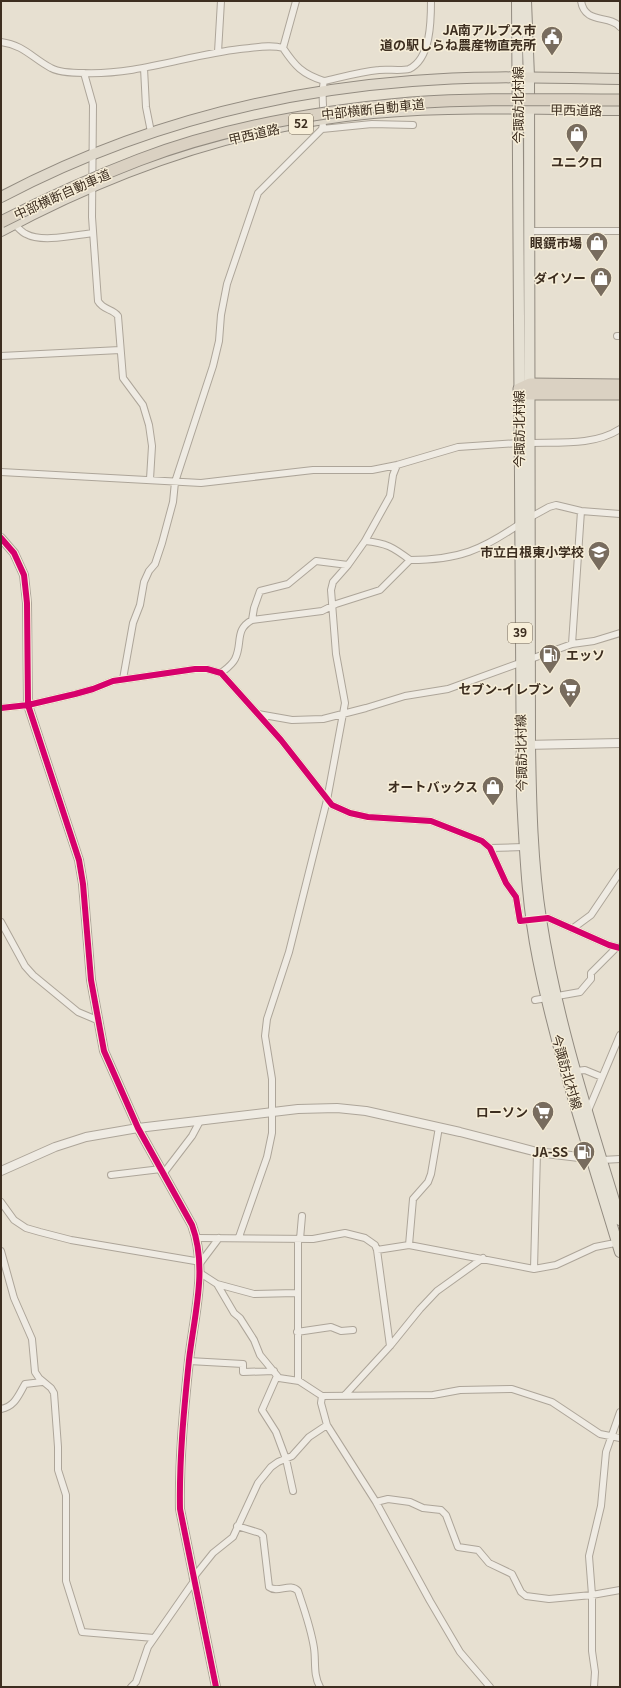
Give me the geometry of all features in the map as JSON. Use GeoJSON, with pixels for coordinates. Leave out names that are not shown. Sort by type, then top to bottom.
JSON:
{"type":"FeatureCollection","features":[{"type":"Feature","properties":{"kind":"highway","name":"52"},"geometry":{"type":"LineString","coordinates":[[1,197],[92,154],[151,132],[232,109],[321,91],[413,80],[529,77],[620,79]]}},
{"type":"Feature","properties":{"kind":"highway","name":"中部横断自動車道"},"geometry":{"type":"LineString","coordinates":[[1,216],[66,185],[137,156],[216,131],[291,114],[371,102],[412,99],[499,95],[620,96]]}},
{"type":"Feature","properties":{"kind":"highway","name":"中部横断自動車道"},"geometry":{"type":"LineString","coordinates":[[1,222],[51,197],[139,160],[246,128],[292,118],[413,103],[620,100]]}},
{"type":"Feature","properties":{"kind":"highway"},"geometry":{"type":"LineString","coordinates":[[493,101],[538,104],[620,104]]}},
{"type":"Feature","properties":{"kind":"highway","name":"甲西道路"},"geometry":{"type":"LineString","coordinates":[[1,231],[92,186],[160,160],[198,148],[280,128],[323,125],[370,114],[412,110],[620,110]]}},
{"type":"Feature","properties":{"kind":"highway"},"geometry":{"type":"LineString","coordinates":[[526,389],[620,385]]}},
{"type":"Feature","properties":{"kind":"highway"},"geometry":{"type":"LineString","coordinates":[[526,389],[620,394]]}},
{"type":"Feature","properties":{"kind":"main road","name":"今諏訪北村線"},"geometry":{"type":"LineString","coordinates":[[517,1],[518,109],[526,389]]}},
{"type":"Feature","properties":{"kind":"main road","name":"今諏訪北村線"},"geometry":{"type":"LineString","coordinates":[[526,1],[529,77],[530,231],[524,443],[519,524],[525,660],[526,745],[524,847],[551,997],[597,1159],[619,1245]]}},
{"type":"Feature","properties":{"kind":"main road","name":"今諏訪北村線"},"geometry":{"type":"LineString","coordinates":[[524,443],[529,518],[525,660]]}},
{"type":"Feature","properties":{"kind":"main road","name":"今諏訪北村線"},"geometry":{"type":"LineString","coordinates":[[526,745],[536,920]]}},
{"type":"Feature","properties":{"kind":"main road","name":"今諏訪北村線"},"geometry":{"type":"LineString","coordinates":[[551,997],[588,1111],[597,1159],[620,1220]]}},
{"type":"Feature","properties":{"kind":"street"},"geometry":{"type":"LineString","coordinates":[[218,52],[222,1]]}},
{"type":"Feature","properties":{"kind":"street"},"geometry":{"type":"LineString","coordinates":[[283,48],[296,1]]}},
{"type":"Feature","properties":{"kind":"street"},"geometry":{"type":"LineString","coordinates":[[1,42],[23,48],[52,69],[84,73],[110,73],[144,68],[218,52],[277,46],[283,48],[296,67],[306,74],[324,81],[378,70],[408,69],[416,64],[429,40],[432,26],[431,1]]}},
{"type":"Feature","properties":{"kind":"street"},"geometry":{"type":"LineString","coordinates":[[581,1],[584,11],[591,16],[617,24],[620,27]]}},
{"type":"Feature","properties":{"kind":"street"},"geometry":{"type":"LineString","coordinates":[[144,68],[146,106],[151,132]]}},
{"type":"Feature","properties":{"kind":"street"},"geometry":{"type":"LineString","coordinates":[[84,73],[93,105],[93,233],[98,301],[101,306],[115,312],[118,316],[123,378],[137,396],[146,413],[152,446],[150,479]]}},
{"type":"Feature","properties":{"kind":"street"},"geometry":{"type":"LineString","coordinates":[[323,125],[321,91],[324,81]]}},
{"type":"Feature","properties":{"kind":"street"},"geometry":{"type":"LineString","coordinates":[[123,680],[133,623],[140,605],[144,582],[149,571],[155,564],[162,543],[173,502],[175,482],[213,366],[219,341],[221,316],[227,284],[258,193],[323,125],[413,125]]}},
{"type":"Feature","properties":{"kind":"street"},"geometry":{"type":"LineString","coordinates":[[14,224],[25,234],[33,237],[44,238],[93,233]]}},
{"type":"Feature","properties":{"kind":"street"},"geometry":{"type":"LineString","coordinates":[[530,231],[620,231]]}},
{"type":"Feature","properties":{"kind":"street"},"geometry":{"type":"LineString","coordinates":[[1,356],[120,350]]}},
{"type":"Feature","properties":{"kind":"street"},"geometry":{"type":"LineString","coordinates":[[1,472],[150,479],[175,482],[221,482],[313,470],[372,470],[397,465],[458,446],[584,440],[600,438],[620,429]]}},
{"type":"Feature","properties":{"kind":"street"},"geometry":{"type":"LineString","coordinates":[[239,1237],[267,1157],[272,1133],[272,1080],[265,1036],[267,1019],[289,952],[327,800],[345,703],[336,654],[331,607],[331,590],[333,582],[348,565],[365,541],[390,496],[393,475],[397,465]]}},
{"type":"Feature","properties":{"kind":"street"},"geometry":{"type":"LineString","coordinates":[[365,541],[382,542],[392,546],[410,560],[430,560],[466,554],[476,550],[529,518],[549,507],[556,505],[581,511],[620,514]]}},
{"type":"Feature","properties":{"kind":"street"},"geometry":{"type":"LineString","coordinates":[[572,644],[581,511]]}},
{"type":"Feature","properties":{"kind":"street"},"geometry":{"type":"LineString","coordinates":[[1,538],[14,553],[21,566],[24,579],[26,603],[28,705],[79,860],[83,884],[90,980],[104,1052],[138,1128],[192,1225],[197,1238],[200,1273],[189,1361],[180,1489],[182,1526],[216,1687]]}},
{"type":"Feature","properties":{"kind":"street"},"geometry":{"type":"LineString","coordinates":[[221,673],[234,661],[241,630],[244,624],[252,620],[322,611],[380,590],[410,560]]}},
{"type":"Feature","properties":{"kind":"street"},"geometry":{"type":"LineString","coordinates":[[252,620],[254,608],[260,591],[288,584],[316,561],[348,565]]}},
{"type":"Feature","properties":{"kind":"street"},"geometry":{"type":"LineString","coordinates":[[258,714],[307,721],[343,713],[405,696],[448,688],[572,644],[594,641],[620,633]]}},
{"type":"Feature","properties":{"kind":"street"},"geometry":{"type":"LineString","coordinates":[[1,708],[28,705],[93,689],[113,681],[195,669],[207,669],[221,673],[281,740],[332,805],[350,813],[368,817],[431,822],[482,841],[490,848],[506,883],[516,897],[520,921],[548,918],[609,945],[619,947]]}},
{"type":"Feature","properties":{"kind":"street"},"geometry":{"type":"LineString","coordinates":[[526,745],[620,743]]}},
{"type":"Feature","properties":{"kind":"street"},"geometry":{"type":"LineString","coordinates":[[490,848],[524,847]]}},
{"type":"Feature","properties":{"kind":"street"},"geometry":{"type":"LineString","coordinates":[[572,929],[591,915],[620,872]]}},
{"type":"Feature","properties":{"kind":"street"},"geometry":{"type":"LineString","coordinates":[[1,922],[25,966],[33,975],[78,1012],[97,1020]]}},
{"type":"Feature","properties":{"kind":"street"},"geometry":{"type":"LineString","coordinates":[[535,1000],[580,992],[591,979],[592,973],[619,947]]}},
{"type":"Feature","properties":{"kind":"street"},"geometry":{"type":"LineString","coordinates":[[588,1111],[620,1036]]}},
{"type":"Feature","properties":{"kind":"street"},"geometry":{"type":"LineString","coordinates":[[576,1071],[585,1070],[602,1077]]}},
{"type":"Feature","properties":{"kind":"street"},"geometry":{"type":"LineString","coordinates":[[1,1171],[72,1140],[138,1128],[272,1111],[337,1108],[358,1110],[439,1127],[537,1152],[597,1159],[620,1159]]}},
{"type":"Feature","properties":{"kind":"street"},"geometry":{"type":"LineString","coordinates":[[111,1175],[162,1171],[192,1136],[200,1121]]}},
{"type":"Feature","properties":{"kind":"street"},"geometry":{"type":"LineString","coordinates":[[409,1245],[413,1199],[428,1182],[431,1174],[439,1127]]}},
{"type":"Feature","properties":{"kind":"street"},"geometry":{"type":"LineString","coordinates":[[534,1269],[537,1152]]}},
{"type":"Feature","properties":{"kind":"street"},"geometry":{"type":"LineString","coordinates":[[1,1202],[14,1220],[26,1228],[71,1240],[200,1262]]}},
{"type":"Feature","properties":{"kind":"street"},"geometry":{"type":"LineString","coordinates":[[298,1380],[296,1293],[299,1239],[302,1216]]}},
{"type":"Feature","properties":{"kind":"street"},"geometry":{"type":"LineString","coordinates":[[197,1238],[239,1237],[313,1239],[345,1233],[365,1238],[375,1245],[377,1250],[390,1346]]}},
{"type":"Feature","properties":{"kind":"street"},"geometry":{"type":"LineString","coordinates":[[200,1262],[219,1238]]}},
{"type":"Feature","properties":{"kind":"street"},"geometry":{"type":"LineString","coordinates":[[377,1250],[409,1245],[534,1269],[556,1265],[595,1247],[619,1245]]}},
{"type":"Feature","properties":{"kind":"street"},"geometry":{"type":"LineString","coordinates":[[1,1251],[14,1298],[32,1339],[35,1372],[42,1382],[51,1388],[54,1393],[58,1470],[66,1495],[66,1581],[82,1632],[154,1638]]}},
{"type":"Feature","properties":{"kind":"street"},"geometry":{"type":"LineString","coordinates":[[345,1395],[390,1346],[420,1309],[438,1291],[483,1258]]}},
{"type":"Feature","properties":{"kind":"street"},"geometry":{"type":"LineString","coordinates":[[200,1273],[217,1284],[254,1294],[296,1293]]}},
{"type":"Feature","properties":{"kind":"street"},"geometry":{"type":"LineString","coordinates":[[217,1284],[234,1313],[240,1318],[254,1340],[260,1355],[275,1374],[279,1378],[298,1380],[322,1396],[433,1395],[460,1390],[512,1389],[552,1402],[596,1431],[610,1437],[620,1438]]}},
{"type":"Feature","properties":{"kind":"street"},"geometry":{"type":"LineString","coordinates":[[297,1332],[331,1327],[341,1331],[352,1330]]}},
{"type":"Feature","properties":{"kind":"street"},"geometry":{"type":"LineString","coordinates":[[189,1361],[243,1364],[242,1372],[275,1374]]}},
{"type":"Feature","properties":{"kind":"street"},"geometry":{"type":"LineString","coordinates":[[275,1374],[262,1410],[276,1432],[286,1459],[293,1492]]}},
{"type":"Feature","properties":{"kind":"street"},"geometry":{"type":"LineString","coordinates":[[1,1409],[10,1406],[15,1402],[24,1384],[42,1382]]}},
{"type":"Feature","properties":{"kind":"street"},"geometry":{"type":"LineString","coordinates":[[322,1396],[321,1403],[327,1425],[376,1502],[430,1601],[460,1652],[490,1687]]}},
{"type":"Feature","properties":{"kind":"street"},"geometry":{"type":"LineString","coordinates":[[594,1687],[595,1672],[592,1651],[592,1595],[589,1556],[601,1506],[606,1452],[620,1412]]}},
{"type":"Feature","properties":{"kind":"street"},"geometry":{"type":"LineString","coordinates":[[131,1687],[135,1684],[148,1647],[193,1579],[213,1553],[233,1537],[258,1483],[272,1467],[278,1462],[292,1456],[319,1429],[327,1425]]}},
{"type":"Feature","properties":{"kind":"street"},"geometry":{"type":"LineString","coordinates":[[376,1502],[388,1499],[403,1501],[424,1508],[441,1510],[446,1515],[458,1546],[478,1550],[489,1563],[512,1574],[521,1592],[526,1596],[549,1599],[592,1595],[620,1590]]}},
{"type":"Feature","properties":{"kind":"street"},"geometry":{"type":"LineString","coordinates":[[237,1526],[260,1533],[263,1536],[269,1587],[276,1590],[292,1587],[298,1591],[312,1634],[315,1675],[320,1687]]}},
{"type":"Feature","properties":{"kind":"cycle path"},"geometry":{"type":"LineString","coordinates":[[1,538],[14,553],[24,575],[27,603],[28,705],[79,860],[83,884],[91,980],[104,1051],[138,1128],[192,1225],[197,1241],[199,1258],[198,1292],[189,1360],[184,1416],[180,1472],[180,1509],[216,1687]]}},
{"type":"Feature","properties":{"kind":"cycle path"},"geometry":{"type":"LineString","coordinates":[[1,708],[28,705],[75,694],[113,681],[195,669],[207,669],[221,673],[281,740],[332,805],[350,813],[368,817],[431,821],[482,841],[490,848],[506,883],[516,897],[520,921],[548,918],[609,945],[620,948]]}},
{"type":"Feature","properties":{"kind":"place","name":"JA南アルプス市 道の駅しらね農産物直売所"},"geometry":{"type":"Point","coordinates":[552,56]}},
{"type":"Feature","properties":{"kind":"place","name":"ユニクロ"},"geometry":{"type":"Point","coordinates":[577,154]}},
{"type":"Feature","properties":{"kind":"place","name":"眼鏡市場"},"geometry":{"type":"Point","coordinates":[597,262]}},
{"type":"Feature","properties":{"kind":"place","name":"ダイソー"},"geometry":{"type":"Point","coordinates":[601,298]}},
{"type":"Feature","properties":{"kind":"place","name":"市立白根東小学校"},"geometry":{"type":"Point","coordinates":[599,572]}},
{"type":"Feature","properties":{"kind":"place","name":"エッソ"},"geometry":{"type":"Point","coordinates":[550,674]}},
{"type":"Feature","properties":{"kind":"place","name":"セブン-イレブン"},"geometry":{"type":"Point","coordinates":[570,708]}},
{"type":"Feature","properties":{"kind":"place","name":"オートバックス"},"geometry":{"type":"Point","coordinates":[493,806]}},
{"type":"Feature","properties":{"kind":"place","name":"ローソン"},"geometry":{"type":"Point","coordinates":[543,1132]}},
{"type":"Feature","properties":{"kind":"place","name":"JA-SS"},"geometry":{"type":"Point","coordinates":[584,1172]}}]}
